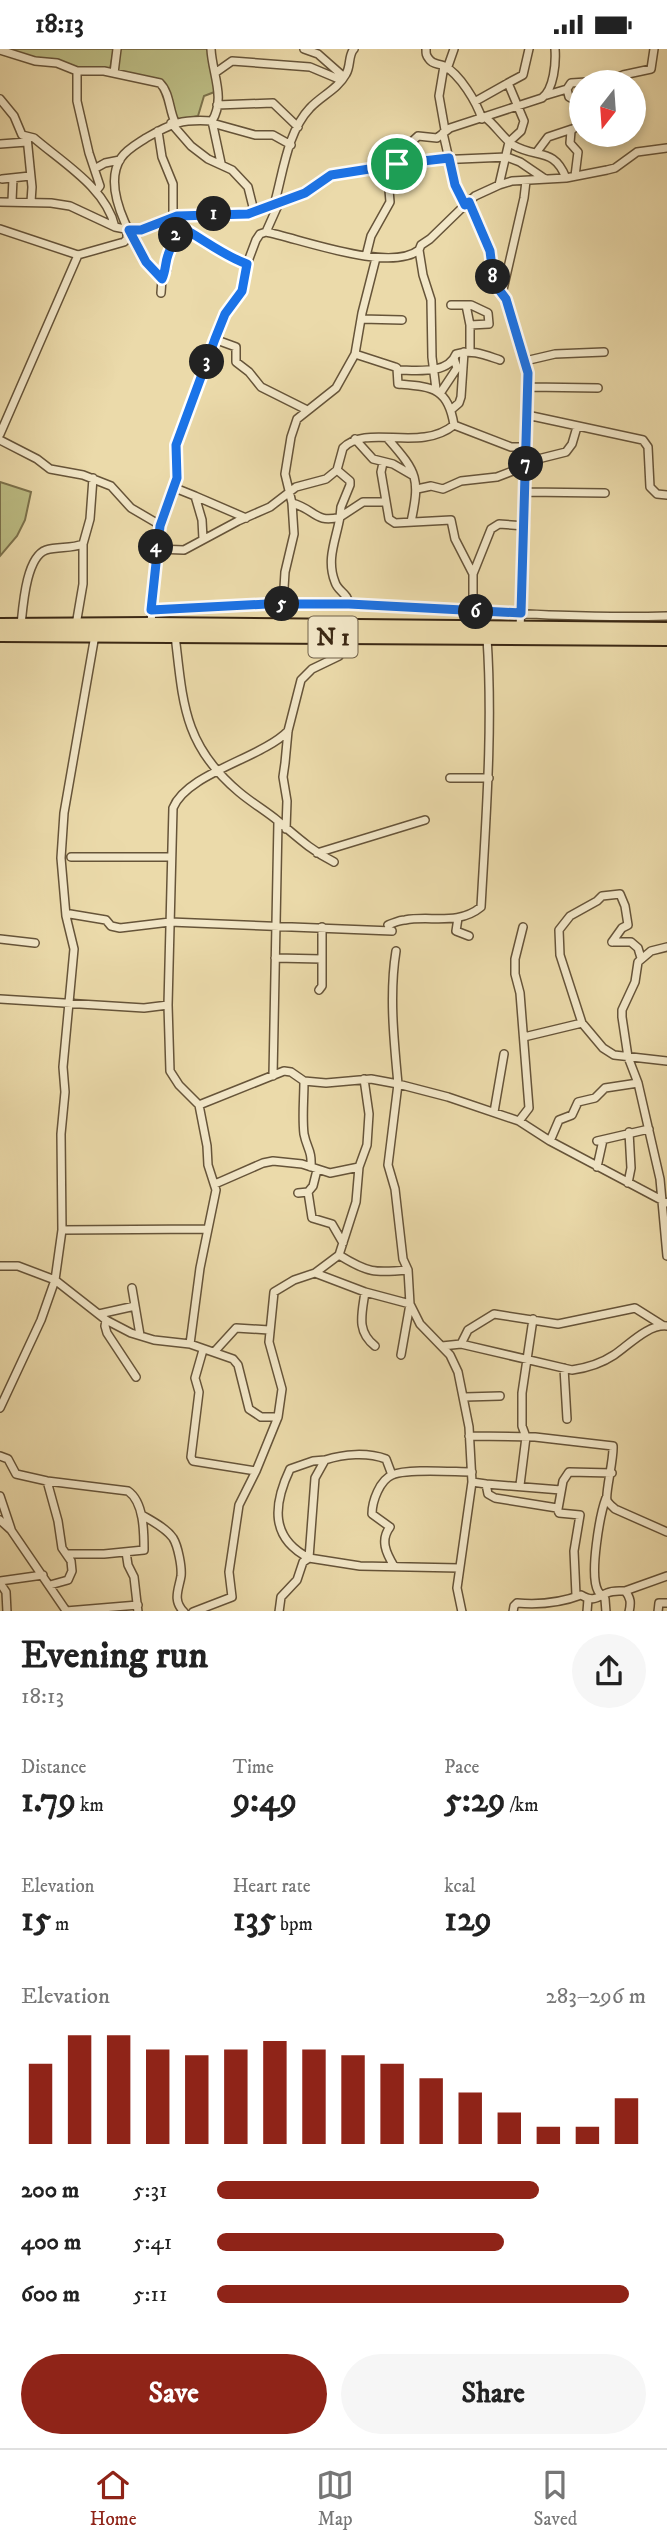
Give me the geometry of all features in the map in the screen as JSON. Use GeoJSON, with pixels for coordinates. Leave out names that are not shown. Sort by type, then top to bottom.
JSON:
{"type":"FeatureCollection","features":[{"type":"Feature","properties":{"kind":"highway","name":"N 1"},"geometry":{"type":"LineString","coordinates":[[0,625],[667,629]]}},
{"type":"Feature","properties":{"kind":"highway","name":"N 1"},"geometry":{"type":"LineString","coordinates":[[0,635],[667,639]]}},
{"type":"Feature","properties":{"kind":"street"},"geometry":{"type":"LineString","coordinates":[[114,73],[117,49]]}},
{"type":"Feature","properties":{"kind":"street"},"geometry":{"type":"LineString","coordinates":[[211,49],[218,91],[216,115],[212,122],[221,163]]}},
{"type":"Feature","properties":{"kind":"street"},"geometry":{"type":"LineString","coordinates":[[304,49],[318,54],[342,78]]}},
{"type":"Feature","properties":{"kind":"street"},"geometry":{"type":"LineString","coordinates":[[426,49],[429,59],[434,64],[445,67],[476,101],[484,118],[499,129],[509,142],[552,157],[558,162],[566,179]]}},
{"type":"Feature","properties":{"kind":"street"},"geometry":{"type":"LineString","coordinates":[[454,49],[445,67],[439,96],[449,158],[455,185],[490,251],[494,283],[506,299],[525,361],[529,387],[520,627]]}},
{"type":"Feature","properties":{"kind":"street"},"geometry":{"type":"LineString","coordinates":[[476,101],[523,75],[529,49]]}},
{"type":"Feature","properties":{"kind":"street"},"geometry":{"type":"LineString","coordinates":[[547,95],[555,68],[555,49]]}},
{"type":"Feature","properties":{"kind":"street"},"geometry":{"type":"LineString","coordinates":[[646,71],[652,66],[654,49]]}},
{"type":"Feature","properties":{"kind":"street"},"geometry":{"type":"LineString","coordinates":[[0,50],[35,61],[57,63],[77,71],[114,73],[160,83],[164,87],[173,123],[191,146],[208,159],[232,170],[248,187],[254,211]]}},
{"type":"Feature","properties":{"kind":"street"},"geometry":{"type":"LineString","coordinates":[[266,232],[276,204],[290,145],[298,127],[310,107],[342,78],[351,50]]}},
{"type":"Feature","properties":{"kind":"street"},"geometry":{"type":"LineString","coordinates":[[215,73],[232,61],[310,67],[342,78]]}},
{"type":"Feature","properties":{"kind":"street"},"geometry":{"type":"LineString","coordinates":[[77,71],[77,101],[100,186],[96,191]]}},
{"type":"Feature","properties":{"kind":"street"},"geometry":{"type":"LineString","coordinates":[[499,185],[509,142],[524,121],[508,83]]}},
{"type":"Feature","properties":{"kind":"street"},"geometry":{"type":"LineString","coordinates":[[366,256],[371,236],[390,202],[388,164],[414,138],[437,138],[444,132],[567,89],[569,86]]}},
{"type":"Feature","properties":{"kind":"street"},"geometry":{"type":"LineString","coordinates":[[567,89],[569,97]]}},
{"type":"Feature","properties":{"kind":"street"},"geometry":{"type":"LineString","coordinates":[[0,99],[15,116],[22,135],[27,140],[33,190],[31,202]]}},
{"type":"Feature","properties":{"kind":"street"},"geometry":{"type":"LineString","coordinates":[[217,105],[273,103],[298,127]]}},
{"type":"Feature","properties":{"kind":"street"},"geometry":{"type":"LineString","coordinates":[[162,279],[146,262],[128,230],[116,199],[115,171],[130,149],[173,123],[187,120],[212,122],[255,135],[273,135],[290,145]]}},
{"type":"Feature","properties":{"kind":"street"},"geometry":{"type":"LineString","coordinates":[[536,153],[548,137],[569,130]]}},
{"type":"Feature","properties":{"kind":"street"},"geometry":{"type":"LineString","coordinates":[[158,131],[162,157],[173,184],[175,216],[179,226],[172,249],[167,255],[161,293]]}},
{"type":"Feature","properties":{"kind":"street"},"geometry":{"type":"LineString","coordinates":[[0,143],[34,138],[96,191],[115,227]]}},
{"type":"Feature","properties":{"kind":"street"},"geometry":{"type":"LineString","coordinates":[[574,147],[578,152],[575,176]]}},
{"type":"Feature","properties":{"kind":"street"},"geometry":{"type":"LineString","coordinates":[[151,624],[160,526],[177,478],[176,445],[225,314],[242,291],[247,264],[258,236],[266,232],[376,258],[400,258],[419,250],[421,245],[475,197],[499,185],[512,181],[566,179],[615,168],[637,152],[667,148]]}},
{"type":"Feature","properties":{"kind":"street"},"geometry":{"type":"LineString","coordinates":[[0,202],[31,202],[77,208],[115,227],[141,230],[175,216],[242,215],[305,193],[331,175],[388,164],[449,158],[504,157],[516,159],[545,179]]}},
{"type":"Feature","properties":{"kind":"street"},"geometry":{"type":"LineString","coordinates":[[97,171],[105,163],[120,160]]}},
{"type":"Feature","properties":{"kind":"street"},"geometry":{"type":"LineString","coordinates":[[97,171],[115,171]]}},
{"type":"Feature","properties":{"kind":"street"},"geometry":{"type":"LineString","coordinates":[[2,179],[30,176]]}},
{"type":"Feature","properties":{"kind":"street"},"geometry":{"type":"LineString","coordinates":[[12,201],[13,178]]}},
{"type":"Feature","properties":{"kind":"street"},"geometry":{"type":"LineString","coordinates":[[502,295],[526,181]]}},
{"type":"Feature","properties":{"kind":"street"},"geometry":{"type":"LineString","coordinates":[[179,226],[201,237],[226,256],[247,264]]}},
{"type":"Feature","properties":{"kind":"street"},"geometry":{"type":"LineString","coordinates":[[0,229],[78,255],[124,242],[128,230]]}},
{"type":"Feature","properties":{"kind":"street"},"geometry":{"type":"LineString","coordinates":[[419,250],[431,300],[434,369],[438,391],[452,409],[454,425]]}},
{"type":"Feature","properties":{"kind":"street"},"geometry":{"type":"LineString","coordinates":[[0,434],[78,255]]}},
{"type":"Feature","properties":{"kind":"street"},"geometry":{"type":"LineString","coordinates":[[283,604],[287,559],[294,534],[292,503],[285,474],[291,437],[297,419],[336,389],[355,354],[376,258]]}},
{"type":"Feature","properties":{"kind":"street"},"geometry":{"type":"LineString","coordinates":[[451,305],[466,305],[488,313],[488,325],[470,325]]}},
{"type":"Feature","properties":{"kind":"street"},"geometry":{"type":"LineString","coordinates":[[452,409],[461,397],[470,325],[466,305]]}},
{"type":"Feature","properties":{"kind":"street"},"geometry":{"type":"LineString","coordinates":[[361,319],[402,320]]}},
{"type":"Feature","properties":{"kind":"street"},"geometry":{"type":"LineString","coordinates":[[215,339],[236,347],[236,362],[249,372],[261,387],[307,410]]}},
{"type":"Feature","properties":{"kind":"street"},"geometry":{"type":"LineString","coordinates":[[355,354],[397,370],[434,369],[449,364],[456,354],[467,352],[500,360]]}},
{"type":"Feature","properties":{"kind":"street"},"geometry":{"type":"LineString","coordinates":[[525,361],[555,353],[604,352]]}},
{"type":"Feature","properties":{"kind":"street"},"geometry":{"type":"LineString","coordinates":[[438,391],[457,368],[454,359]]}},
{"type":"Feature","properties":{"kind":"street"},"geometry":{"type":"LineString","coordinates":[[397,370],[398,384],[422,386],[438,391]]}},
{"type":"Feature","properties":{"kind":"street"},"geometry":{"type":"LineString","coordinates":[[529,387],[598,388]]}},
{"type":"Feature","properties":{"kind":"street"},"geometry":{"type":"LineString","coordinates":[[527,415],[647,443],[650,487],[657,494],[667,495]]}},
{"type":"Feature","properties":{"kind":"street"},"geometry":{"type":"LineString","coordinates":[[156,549],[181,551],[270,507],[303,484],[326,479],[337,470],[343,447],[355,439],[422,438],[454,425]]}},
{"type":"Feature","properties":{"kind":"street"},"geometry":{"type":"LineString","coordinates":[[454,425],[511,447],[526,447]]}},
{"type":"Feature","properties":{"kind":"street"},"geometry":{"type":"LineString","coordinates":[[417,489],[431,486],[443,489],[461,481],[497,477],[526,464],[566,452],[572,444],[577,427]]}},
{"type":"Feature","properties":{"kind":"street"},"geometry":{"type":"LineString","coordinates":[[355,439],[373,459],[393,464],[415,477]]}},
{"type":"Feature","properties":{"kind":"street"},"geometry":{"type":"LineString","coordinates":[[388,439],[415,477],[417,489],[411,521]]}},
{"type":"Feature","properties":{"kind":"street"},"geometry":{"type":"LineString","coordinates":[[0,440],[37,459],[50,469],[93,478],[111,486],[131,508],[160,526]]}},
{"type":"Feature","properties":{"kind":"street"},"geometry":{"type":"LineString","coordinates":[[383,463],[381,472],[387,514],[392,521],[451,520],[455,539],[473,574]]}},
{"type":"Feature","properties":{"kind":"street"},"geometry":{"type":"LineString","coordinates":[[337,470],[351,485],[341,507],[331,562],[336,586],[348,597],[349,604]]}},
{"type":"Feature","properties":{"kind":"street"},"geometry":{"type":"LineString","coordinates":[[76,625],[83,584],[83,544],[90,519],[93,478]]}},
{"type":"Feature","properties":{"kind":"street"},"geometry":{"type":"LineString","coordinates":[[175,488],[246,518]]}},
{"type":"Feature","properties":{"kind":"street"},"geometry":{"type":"LineString","coordinates":[[526,492],[605,493]]}},
{"type":"Feature","properties":{"kind":"street"},"geometry":{"type":"LineString","coordinates":[[195,496],[202,520],[203,539]]}},
{"type":"Feature","properties":{"kind":"street"},"geometry":{"type":"LineString","coordinates":[[292,503],[310,510],[320,519],[327,520],[340,517],[363,502],[386,502]]}},
{"type":"Feature","properties":{"kind":"street"},"geometry":{"type":"LineString","coordinates":[[473,612],[473,574],[492,527],[499,524],[525,526]]}},
{"type":"Feature","properties":{"kind":"street"},"geometry":{"type":"LineString","coordinates":[[21,625],[28,580],[38,555],[48,549],[69,549],[83,544]]}},
{"type":"Feature","properties":{"kind":"street"},"geometry":{"type":"LineString","coordinates":[[151,610],[251,604],[349,604],[596,618],[667,617]]}},
{"type":"Feature","properties":{"kind":"street"},"geometry":{"type":"LineString","coordinates":[[0,1408],[41,1320],[55,1280],[62,1230],[61,1134],[68,1003],[74,949],[66,916],[61,858],[64,813],[96,634]]}},
{"type":"Feature","properties":{"kind":"street"},"geometry":{"type":"LineString","coordinates":[[174,635],[180,689],[187,718],[201,749],[239,793],[317,854],[334,862]]}},
{"type":"Feature","properties":{"kind":"street"},"geometry":{"type":"LineString","coordinates":[[286,829],[288,800],[284,777],[288,731],[302,680],[312,669],[339,656],[342,644],[340,637]]}},
{"type":"Feature","properties":{"kind":"street"},"geometry":{"type":"LineString","coordinates":[[66,916],[70,914],[106,920],[111,926],[120,928],[170,922],[390,928],[406,919],[425,921],[458,918],[481,907],[489,778],[487,637]]}},
{"type":"Feature","properties":{"kind":"street"},"geometry":{"type":"LineString","coordinates":[[190,1345],[207,1229],[215,1198],[215,1184],[208,1165],[199,1104],[179,1085],[170,1071],[167,1005],[172,817],[176,801],[218,771],[270,746],[288,731]]}},
{"type":"Feature","properties":{"kind":"street"},"geometry":{"type":"LineString","coordinates":[[450,778],[489,778]]}},
{"type":"Feature","properties":{"kind":"street"},"geometry":{"type":"LineString","coordinates":[[317,854],[425,820]]}},
{"type":"Feature","properties":{"kind":"street"},"geometry":{"type":"LineString","coordinates":[[273,1076],[278,822]]}},
{"type":"Feature","properties":{"kind":"street"},"geometry":{"type":"LineString","coordinates":[[71,857],[172,857]]}},
{"type":"Feature","properties":{"kind":"street"},"geometry":{"type":"LineString","coordinates":[[641,958],[638,948],[631,942],[612,942],[622,928],[628,925],[620,894],[602,896],[570,916],[559,930],[560,955],[582,1023],[608,1052],[667,1061]]}},
{"type":"Feature","properties":{"kind":"street"},"geometry":{"type":"LineString","coordinates":[[458,918],[457,933],[469,936]]}},
{"type":"Feature","properties":{"kind":"street"},"geometry":{"type":"LineString","coordinates":[[319,990],[322,986],[322,927]]}},
{"type":"Feature","properties":{"kind":"street"},"geometry":{"type":"LineString","coordinates":[[519,1121],[529,1108],[520,993],[515,974],[515,959],[523,927]]}},
{"type":"Feature","properties":{"kind":"street"},"geometry":{"type":"LineString","coordinates":[[0,939],[35,943]]}},
{"type":"Feature","properties":{"kind":"street"},"geometry":{"type":"LineString","coordinates":[[667,947],[651,951],[638,962],[635,982],[622,1010],[628,1057],[638,1083],[663,1177],[667,1256]]}},
{"type":"Feature","properties":{"kind":"street"},"geometry":{"type":"LineString","coordinates":[[396,951],[394,1044],[398,1084],[388,1165],[395,1189],[403,1259],[408,1270],[410,1304],[401,1355]]}},
{"type":"Feature","properties":{"kind":"street"},"geometry":{"type":"LineString","coordinates":[[275,957],[322,959]]}},
{"type":"Feature","properties":{"kind":"street"},"geometry":{"type":"LineString","coordinates":[[0,999],[144,1007],[167,1005]]}},
{"type":"Feature","properties":{"kind":"street"},"geometry":{"type":"LineString","coordinates":[[524,1037],[582,1023]]}},
{"type":"Feature","properties":{"kind":"street"},"geometry":{"type":"LineString","coordinates":[[494,1112],[504,1053]]}},
{"type":"Feature","properties":{"kind":"street"},"geometry":{"type":"LineString","coordinates":[[199,1104],[284,1071],[291,1072],[304,1081],[338,1083],[364,1079],[398,1084],[448,1097],[519,1121],[550,1141],[665,1202]]}},
{"type":"Feature","properties":{"kind":"street"},"geometry":{"type":"LineString","coordinates":[[196,1611],[232,1597],[229,1572],[239,1505],[278,1417],[282,1389],[269,1342],[273,1295],[276,1289],[315,1273],[339,1255],[356,1202],[359,1167],[367,1145],[369,1114],[364,1079]]}},
{"type":"Feature","properties":{"kind":"street"},"geometry":{"type":"LineString","coordinates":[[298,1193],[308,1192],[313,1186],[314,1168],[313,1153],[306,1142],[303,1120],[304,1081]]}},
{"type":"Feature","properties":{"kind":"street"},"geometry":{"type":"LineString","coordinates":[[550,1141],[559,1119],[572,1115],[582,1099],[595,1098],[606,1088],[638,1083]]}},
{"type":"Feature","properties":{"kind":"street"},"geometry":{"type":"LineString","coordinates":[[597,1167],[600,1140],[649,1129]]}},
{"type":"Feature","properties":{"kind":"street"},"geometry":{"type":"LineString","coordinates":[[628,1183],[631,1168],[629,1132]]}},
{"type":"Feature","properties":{"kind":"street"},"geometry":{"type":"LineString","coordinates":[[215,1184],[263,1163],[274,1161],[302,1164],[330,1173],[359,1167]]}},
{"type":"Feature","properties":{"kind":"street"},"geometry":{"type":"LineString","coordinates":[[308,1192],[312,1218],[332,1224],[343,1243]]}},
{"type":"Feature","properties":{"kind":"street"},"geometry":{"type":"LineString","coordinates":[[62,1230],[207,1229]]}},
{"type":"Feature","properties":{"kind":"street"},"geometry":{"type":"LineString","coordinates":[[339,1255],[359,1268],[372,1272],[408,1270]]}},
{"type":"Feature","properties":{"kind":"street"},"geometry":{"type":"LineString","coordinates":[[0,1266],[18,1266],[55,1280],[106,1320],[139,1335],[215,1351],[233,1359],[238,1366],[244,1397],[254,1414],[261,1417],[278,1417]]}},
{"type":"Feature","properties":{"kind":"street"},"geometry":{"type":"LineString","coordinates":[[315,1273],[365,1292],[410,1304],[420,1324],[450,1355],[458,1372],[465,1398],[472,1472],[458,1568],[457,1588],[462,1611]]}},
{"type":"Feature","properties":{"kind":"street"},"geometry":{"type":"LineString","coordinates":[[132,1288],[139,1335]]}},
{"type":"Feature","properties":{"kind":"street"},"geometry":{"type":"LineString","coordinates":[[365,1292],[362,1330],[367,1340],[375,1346]]}},
{"type":"Feature","properties":{"kind":"street"},"geometry":{"type":"LineString","coordinates":[[99,1314],[135,1306]]}},
{"type":"Feature","properties":{"kind":"street"},"geometry":{"type":"LineString","coordinates":[[461,1345],[468,1330],[494,1314],[558,1324],[635,1308],[664,1325]]}},
{"type":"Feature","properties":{"kind":"street"},"geometry":{"type":"LineString","coordinates":[[520,1485],[526,1437],[522,1426],[522,1393],[533,1319]]}},
{"type":"Feature","properties":{"kind":"street"},"geometry":{"type":"LineString","coordinates":[[106,1320],[107,1333],[136,1377]]}},
{"type":"Feature","properties":{"kind":"street"},"geometry":{"type":"LineString","coordinates":[[442,1346],[461,1345],[564,1368],[585,1368],[612,1356],[626,1344],[664,1325]]}},
{"type":"Feature","properties":{"kind":"street"},"geometry":{"type":"LineString","coordinates":[[215,1351],[236,1328],[269,1330]]}},
{"type":"Feature","properties":{"kind":"street"},"geometry":{"type":"LineString","coordinates":[[203,1350],[195,1378],[199,1392],[191,1457],[193,1461],[256,1471]]}},
{"type":"Feature","properties":{"kind":"street"},"geometry":{"type":"LineString","coordinates":[[564,1368],[567,1419]]}},
{"type":"Feature","properties":{"kind":"street"},"geometry":{"type":"LineString","coordinates":[[465,1398],[500,1396]]}},
{"type":"Feature","properties":{"kind":"street"},"geometry":{"type":"LineString","coordinates":[[469,1436],[526,1437],[613,1446],[612,1473],[599,1521],[595,1560],[598,1590],[604,1595],[606,1611]]}},
{"type":"Feature","properties":{"kind":"street"},"geometry":{"type":"LineString","coordinates":[[392,1475],[386,1459],[375,1455],[313,1461],[290,1469],[281,1502],[279,1530],[284,1540],[309,1558],[359,1566],[458,1568]]}},
{"type":"Feature","properties":{"kind":"street"},"geometry":{"type":"LineString","coordinates":[[0,1456],[8,1459],[16,1474],[47,1481],[128,1490],[135,1497],[142,1515],[144,1549],[67,1554]]}},
{"type":"Feature","properties":{"kind":"street"},"geometry":{"type":"LineString","coordinates":[[309,1558],[315,1478],[325,1460]]}},
{"type":"Feature","properties":{"kind":"street"},"geometry":{"type":"LineString","coordinates":[[513,1611],[514,1604],[517,1603],[547,1604],[572,1600],[576,1595],[574,1551],[580,1515],[559,1513],[561,1490],[571,1471],[612,1473]]}},
{"type":"Feature","properties":{"kind":"street"},"geometry":{"type":"LineString","coordinates":[[394,1566],[386,1551],[384,1537],[390,1527],[376,1518],[372,1508],[384,1481],[392,1475],[472,1472]]}},
{"type":"Feature","properties":{"kind":"street"},"geometry":{"type":"LineString","coordinates":[[47,1481],[57,1514],[62,1548],[71,1562],[69,1579],[50,1585]]}},
{"type":"Feature","properties":{"kind":"street"},"geometry":{"type":"LineString","coordinates":[[472,1482],[561,1490]]}},
{"type":"Feature","properties":{"kind":"street"},"geometry":{"type":"LineString","coordinates":[[486,1484],[486,1491],[492,1497],[558,1509]]}},
{"type":"Feature","properties":{"kind":"street"},"geometry":{"type":"LineString","coordinates":[[0,1496],[11,1530]]}},
{"type":"Feature","properties":{"kind":"street"},"geometry":{"type":"LineString","coordinates":[[606,1498],[615,1509],[667,1532]]}},
{"type":"Feature","properties":{"kind":"street"},"geometry":{"type":"LineString","coordinates":[[142,1515],[175,1540],[181,1578],[176,1591],[178,1604],[183,1611]]}},
{"type":"Feature","properties":{"kind":"street"},"geometry":{"type":"LineString","coordinates":[[0,1520],[11,1530],[66,1611],[138,1608],[134,1574],[128,1565],[126,1552]]}},
{"type":"Feature","properties":{"kind":"street"},"geometry":{"type":"LineString","coordinates":[[279,1611],[281,1597],[297,1580],[303,1562],[309,1558]]}},
{"type":"Feature","properties":{"kind":"street"},"geometry":{"type":"LineString","coordinates":[[7,1611],[6,1592],[0,1582],[43,1575]]}},
{"type":"Feature","properties":{"kind":"street"},"geometry":{"type":"LineString","coordinates":[[576,1595],[597,1599],[610,1592],[625,1591],[667,1576]]}},
{"type":"Feature","properties":{"kind":"street"},"geometry":{"type":"LineString","coordinates":[[625,1591],[630,1598],[629,1611]]}},
{"type":"Feature","properties":{"kind":"street"},"geometry":{"type":"LineString","coordinates":[[587,1599],[587,1611]]}},
{"type":"Feature","properties":{"kind":"green space"},"geometry":{"type":"Polygon","coordinates":[[[3,49],[114,49],[110,69],[75,68],[54,59],[44,60],[3,49]]]}},
{"type":"Feature","properties":{"kind":"green space"},"geometry":{"type":"Polygon","coordinates":[[[120,49],[208,49],[217,91],[204,96],[198,116],[176,121],[165,85],[116,71],[120,49]]]}},
{"type":"Feature","properties":{"kind":"green space"},"geometry":{"type":"Polygon","coordinates":[[[0,482],[31,492],[25,520],[17,536],[0,556],[0,482]]]}},
{"type":"Feature","properties":{"kind":"route"},"geometry":{"type":"LineString","coordinates":[[449,158],[455,185],[465,205],[469,202],[473,209],[490,251],[494,283],[506,299],[525,361],[529,387],[521,613],[349,604],[251,604],[151,610],[160,526],[177,478],[176,445],[225,314],[242,291],[247,264],[226,256],[201,237],[179,226],[172,249],[167,255],[167,268],[162,279],[146,262],[129,230],[141,230],[177,216],[248,214],[305,193],[331,175],[382,167],[389,162],[397,164],[449,158]]}}]}
